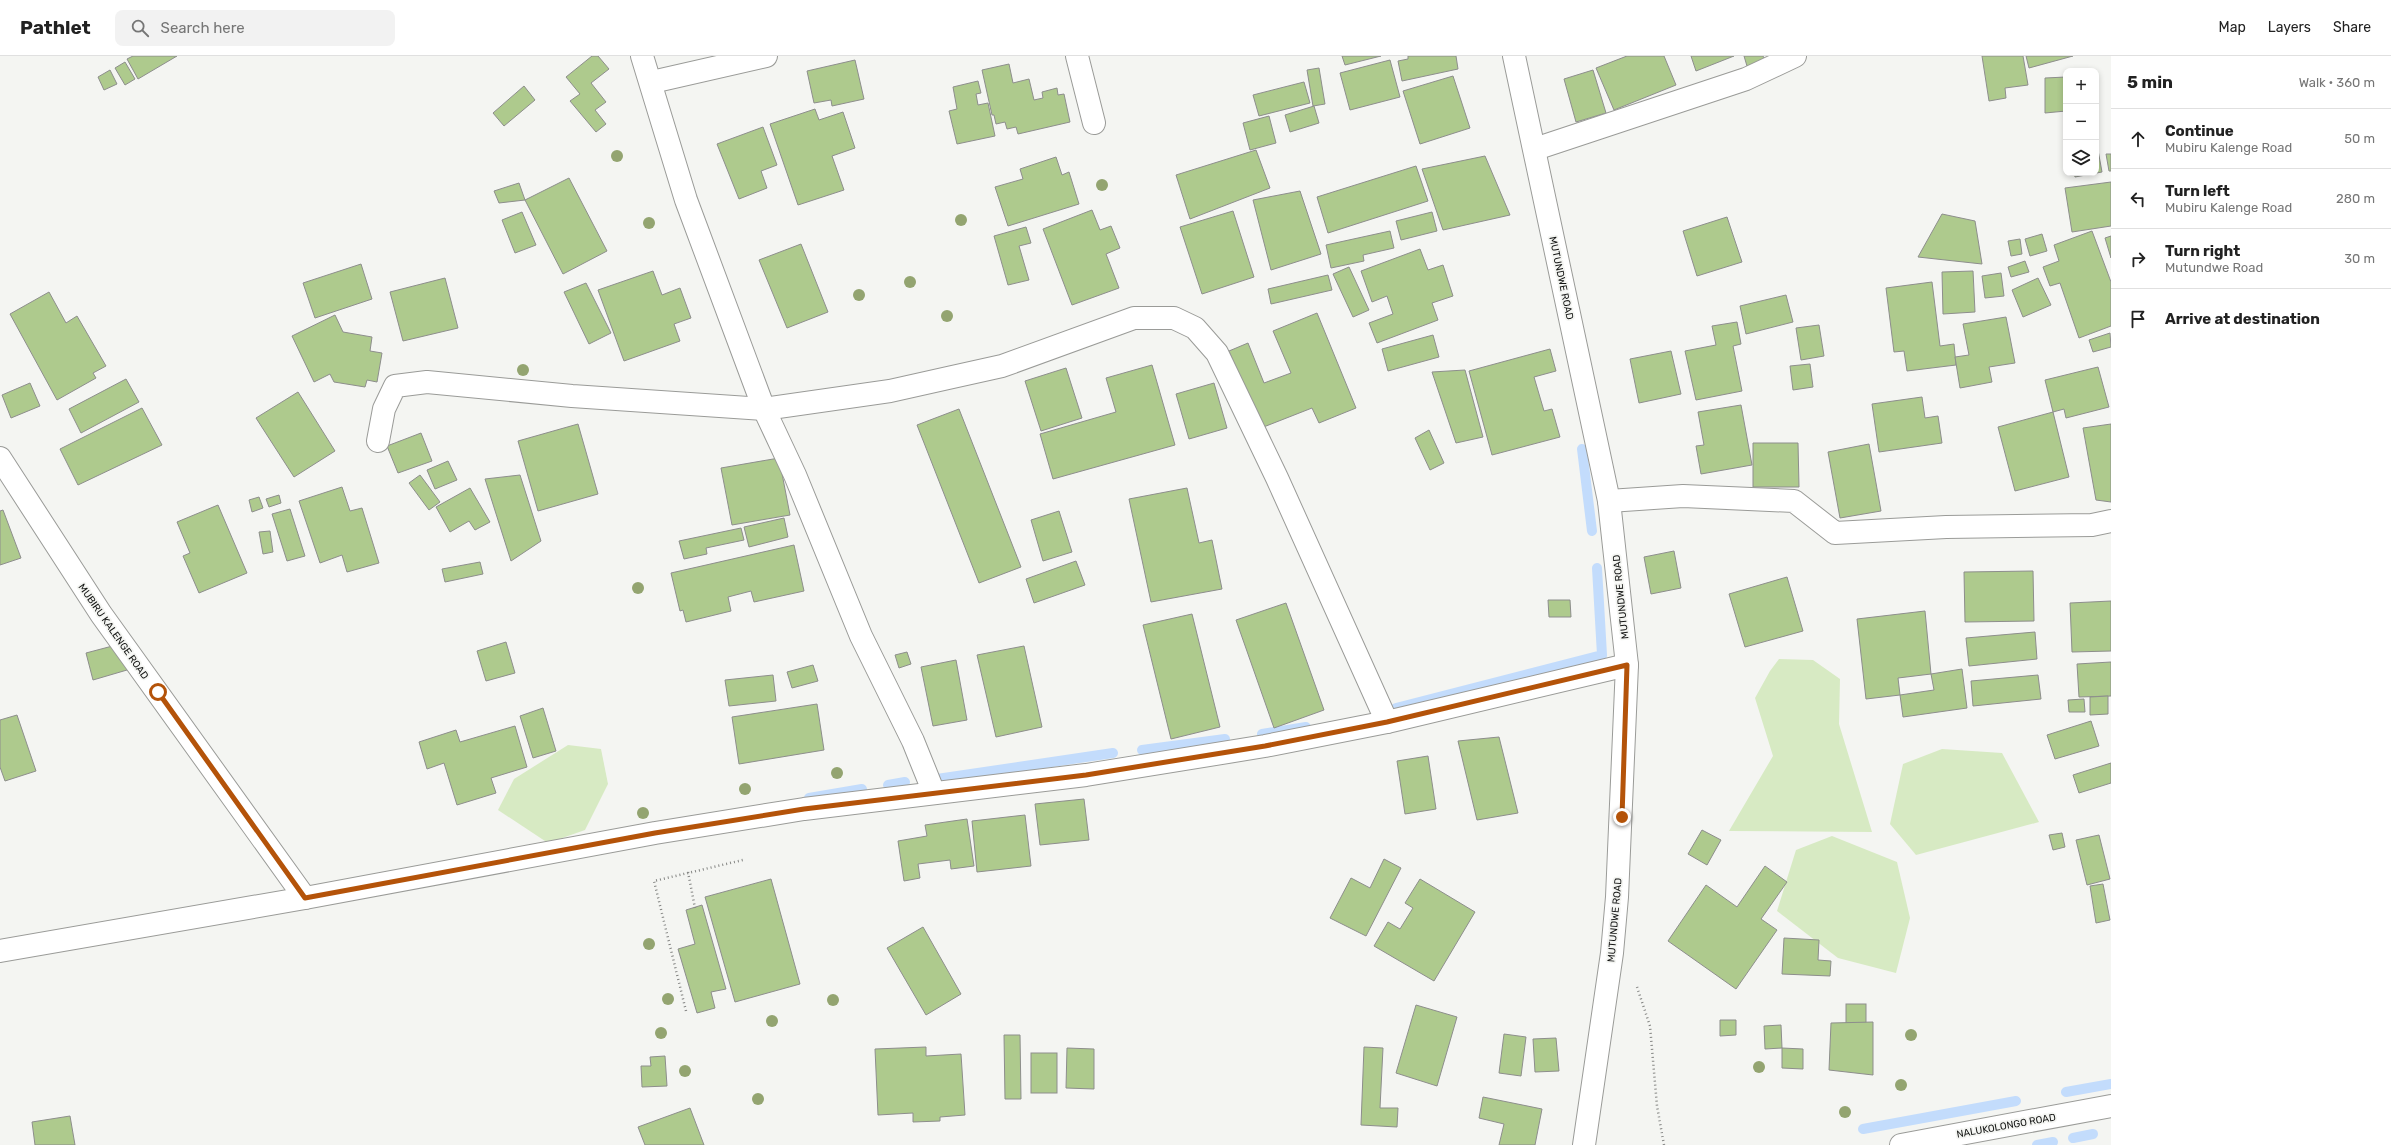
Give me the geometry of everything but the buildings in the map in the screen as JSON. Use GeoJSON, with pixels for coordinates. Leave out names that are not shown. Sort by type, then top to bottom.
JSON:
{"type":"FeatureCollection","features":[{"type":"Feature","properties":{"kind":"street"},"geometry":{"type":"LineString","coordinates":[[642,56],[652,82],[686,200],[764,409],[795,475],[862,636],[913,741],[934,793]]}},
{"type":"Feature","properties":{"kind":"street"},"geometry":{"type":"LineString","coordinates":[[652,82],[766,56]]}},
{"type":"Feature","properties":{"kind":"street"},"geometry":{"type":"LineString","coordinates":[[1077,56],[1094,124]]}},
{"type":"Feature","properties":{"kind":"street","name":"MUTUNDWE ROAD"},"geometry":{"type":"LineString","coordinates":[[1514,56],[1609,501],[1627,665],[1621,825],[1612,953],[1584,1145]]}},
{"type":"Feature","properties":{"kind":"street"},"geometry":{"type":"LineString","coordinates":[[1535,150],[1746,79],[1795,56]]}},
{"type":"Feature","properties":{"kind":"street"},"geometry":{"type":"LineString","coordinates":[[378,441],[384,409],[395,386],[410,383],[465,384],[572,396],[764,409],[890,391],[1002,366],[1134,318],[1174,318],[1195,328],[1217,353],[1280,484],[1387,722]]}},
{"type":"Feature","properties":{"kind":"street","name":"MUBIRU KALENGE ROAD"},"geometry":{"type":"LineString","coordinates":[[0,458],[101,614],[305,898]]}},
{"type":"Feature","properties":{"kind":"street"},"geometry":{"type":"LineString","coordinates":[[1609,501],[1683,496],[1794,501],[1835,533],[1946,527],[2092,524],[2111,521]]}},
{"type":"Feature","properties":{"kind":"street"},"geometry":{"type":"LineString","coordinates":[[0,951],[305,898],[655,833],[804,809],[1162,763],[1387,722],[1627,665]]}},
{"type":"Feature","properties":{"kind":"street","name":"NALUKOLONGO ROAD"},"geometry":{"type":"LineString","coordinates":[[1901,1145],[2111,1106]]}},
{"type":"Feature","properties":{"kind":"path"},"geometry":{"type":"LineString","coordinates":[[686,1011],[654,880],[743,860]]}},
{"type":"Feature","properties":{"kind":"path"},"geometry":{"type":"LineString","coordinates":[[688,872],[695,908]]}},
{"type":"Feature","properties":{"kind":"path"},"geometry":{"type":"LineString","coordinates":[[1612,953],[1635,982],[1650,1026],[1657,1106],[1664,1145]]}},
{"type":"Feature","properties":{"kind":"green space"},"geometry":{"type":"Polygon","coordinates":[[[1779,659],[1813,660],[1840,679],[1839,724],[1872,832],[1729,831],[1773,756],[1755,698],[1770,671],[1779,659]]]}},
{"type":"Feature","properties":{"kind":"green space"},"geometry":{"type":"Polygon","coordinates":[[[568,745],[601,749],[608,784],[585,830],[548,843],[498,810],[514,779],[568,745]]]}},
{"type":"Feature","properties":{"kind":"green space"},"geometry":{"type":"Polygon","coordinates":[[[1942,749],[2002,753],[2039,822],[1916,855],[1890,824],[1903,764],[1942,749]]]}},
{"type":"Feature","properties":{"kind":"green space"},"geometry":{"type":"Polygon","coordinates":[[[1832,836],[1897,862],[1910,918],[1896,973],[1838,958],[1777,911],[1796,850],[1832,836]]]}},
{"type":"Feature","properties":{"kind":"waterway"},"geometry":{"type":"LineString","coordinates":[[1582,449],[1592,531]]}},
{"type":"Feature","properties":{"kind":"waterway"},"geometry":{"type":"LineString","coordinates":[[1396,708],[1602,655],[1597,568]]}},
{"type":"Feature","properties":{"kind":"waterway"},"geometry":{"type":"LineString","coordinates":[[1262,734],[1306,727]]}},
{"type":"Feature","properties":{"kind":"waterway"},"geometry":{"type":"LineString","coordinates":[[1142,750],[1225,739]]}},
{"type":"Feature","properties":{"kind":"waterway"},"geometry":{"type":"LineString","coordinates":[[937,779],[1113,753]]}},
{"type":"Feature","properties":{"kind":"waterway"},"geometry":{"type":"LineString","coordinates":[[888,785],[905,782]]}},
{"type":"Feature","properties":{"kind":"waterway"},"geometry":{"type":"LineString","coordinates":[[809,798],[862,789]]}},
{"type":"Feature","properties":{"kind":"waterway"},"geometry":{"type":"LineString","coordinates":[[2066,1092],[2111,1084]]}},
{"type":"Feature","properties":{"kind":"waterway"},"geometry":{"type":"LineString","coordinates":[[1863,1129],[2016,1101]]}},
{"type":"Feature","properties":{"kind":"waterway"},"geometry":{"type":"LineString","coordinates":[[2073,1138],[2093,1134]]}},
{"type":"Feature","properties":{"kind":"waterway"},"geometry":{"type":"LineString","coordinates":[[2037,1145],[2053,1142]]}},
{"type":"Feature","properties":{"kind":"route"},"geometry":{"type":"LineString","coordinates":[[158,692],[305,898],[655,833],[804,809],[1086,775],[1265,746],[1387,722],[1627,665],[1622,817]]}}]}
